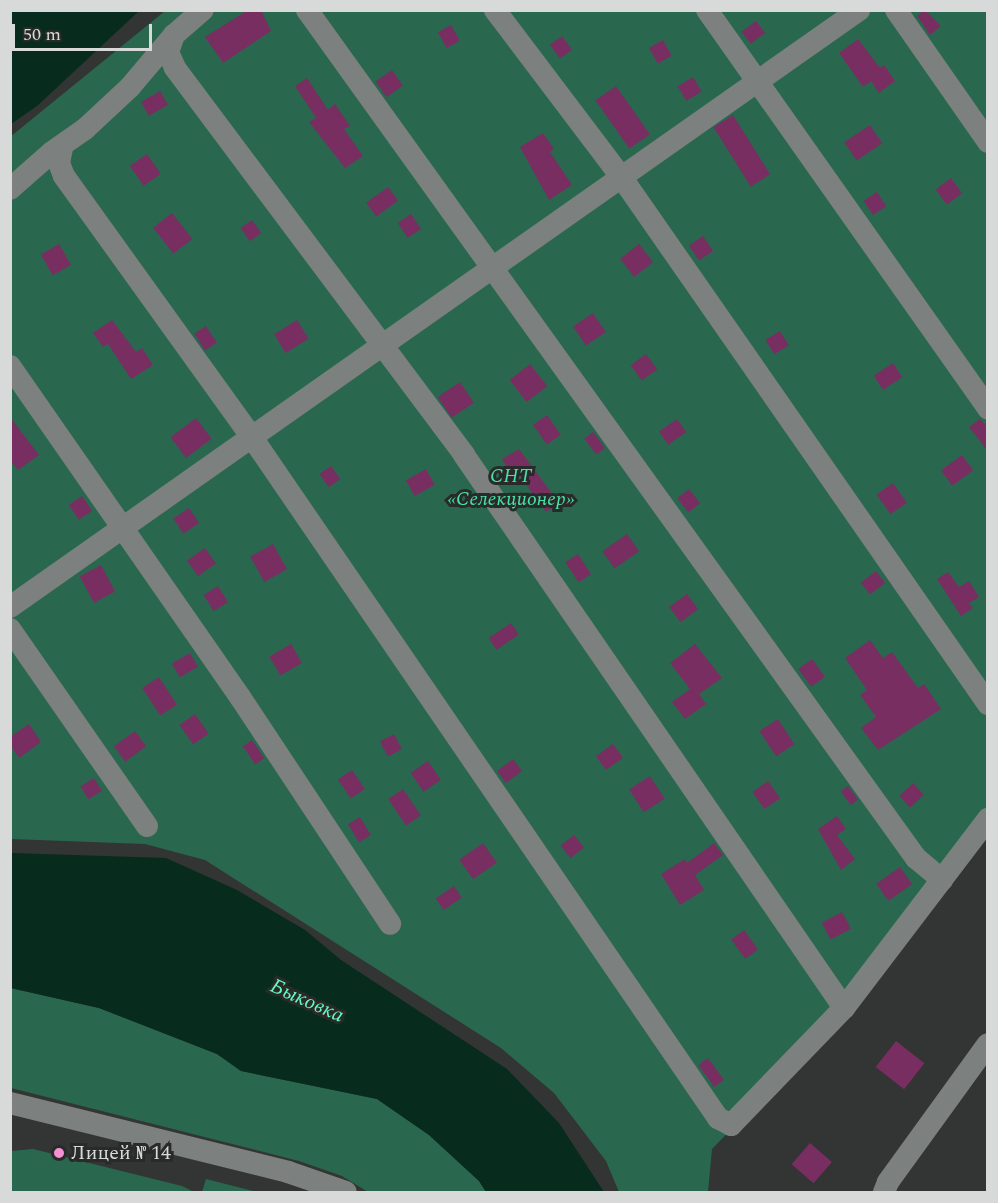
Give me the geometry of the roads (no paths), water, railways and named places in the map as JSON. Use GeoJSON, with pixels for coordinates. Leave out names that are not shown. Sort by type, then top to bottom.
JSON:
{"type":"FeatureCollection","features":[{"type":"Feature","properties":{"kind":"street"},"geometry":{"type":"LineString","coordinates":[[10,189],[52,152],[62,148],[130,87],[174,35],[203,10]]}},
{"type":"Feature","properties":{"kind":"street"},"geometry":{"type":"LineString","coordinates":[[307,10],[916,858],[942,880]]}},
{"type":"Feature","properties":{"kind":"street"},"geometry":{"type":"LineString","coordinates":[[495,10],[622,178],[987,704]]}},
{"type":"Feature","properties":{"kind":"street"},"geometry":{"type":"LineString","coordinates":[[707,10],[987,409]]}},
{"type":"Feature","properties":{"kind":"street"},"geometry":{"type":"LineString","coordinates":[[10,607],[251,436],[494,270],[859,10]]}},
{"type":"Feature","properties":{"kind":"street"},"geometry":{"type":"LineString","coordinates":[[896,10],[987,142]]}},
{"type":"Feature","properties":{"kind":"street"},"geometry":{"type":"LineString","coordinates":[[174,35],[168,52],[175,68],[464,455],[844,1008]]}},
{"type":"Feature","properties":{"kind":"street"},"geometry":{"type":"LineString","coordinates":[[62,148],[59,164],[64,176],[251,436],[718,1118],[731,1125],[844,1008],[987,819]]}},
{"type":"Feature","properties":{"kind":"street"},"geometry":{"type":"LineString","coordinates":[[10,366],[240,696],[390,924]]}},
{"type":"Feature","properties":{"kind":"street"},"geometry":{"type":"LineString","coordinates":[[10,629],[147,826]]}},
{"type":"Feature","properties":{"kind":"street"},"geometry":{"type":"LineString","coordinates":[[884,1192],[888,1182],[987,1044]]}},
{"type":"Feature","properties":{"kind":"street"},"geometry":{"type":"LineString","coordinates":[[10,1103],[346,1192]]}},
{"type":"Feature","properties":{"kind":"water"},"geometry":{"type":"Polygon","coordinates":[[[11,10],[139,11],[37,106],[11,124],[11,10]]]}},
{"type":"Feature","properties":{"kind":"water","name":"Быковка"},"geometry":{"type":"Polygon","coordinates":[[[11,853],[166,858],[237,890],[305,930],[341,960],[507,1069],[559,1123],[604,1192],[486,1192],[479,1181],[429,1135],[377,1099],[241,1071],[217,1054],[99,1008],[11,988],[11,853]]]}},
{"type":"Feature","properties":{"kind":"place","name":"Лицей № 14"},"geometry":{"type":"Point","coordinates":[59,1153]}},
{"type":"Feature","properties":{"kind":"park label","name":"СНТ «Селекционер»"},"geometry":{"type":"Point","coordinates":[511,488]}}]}
